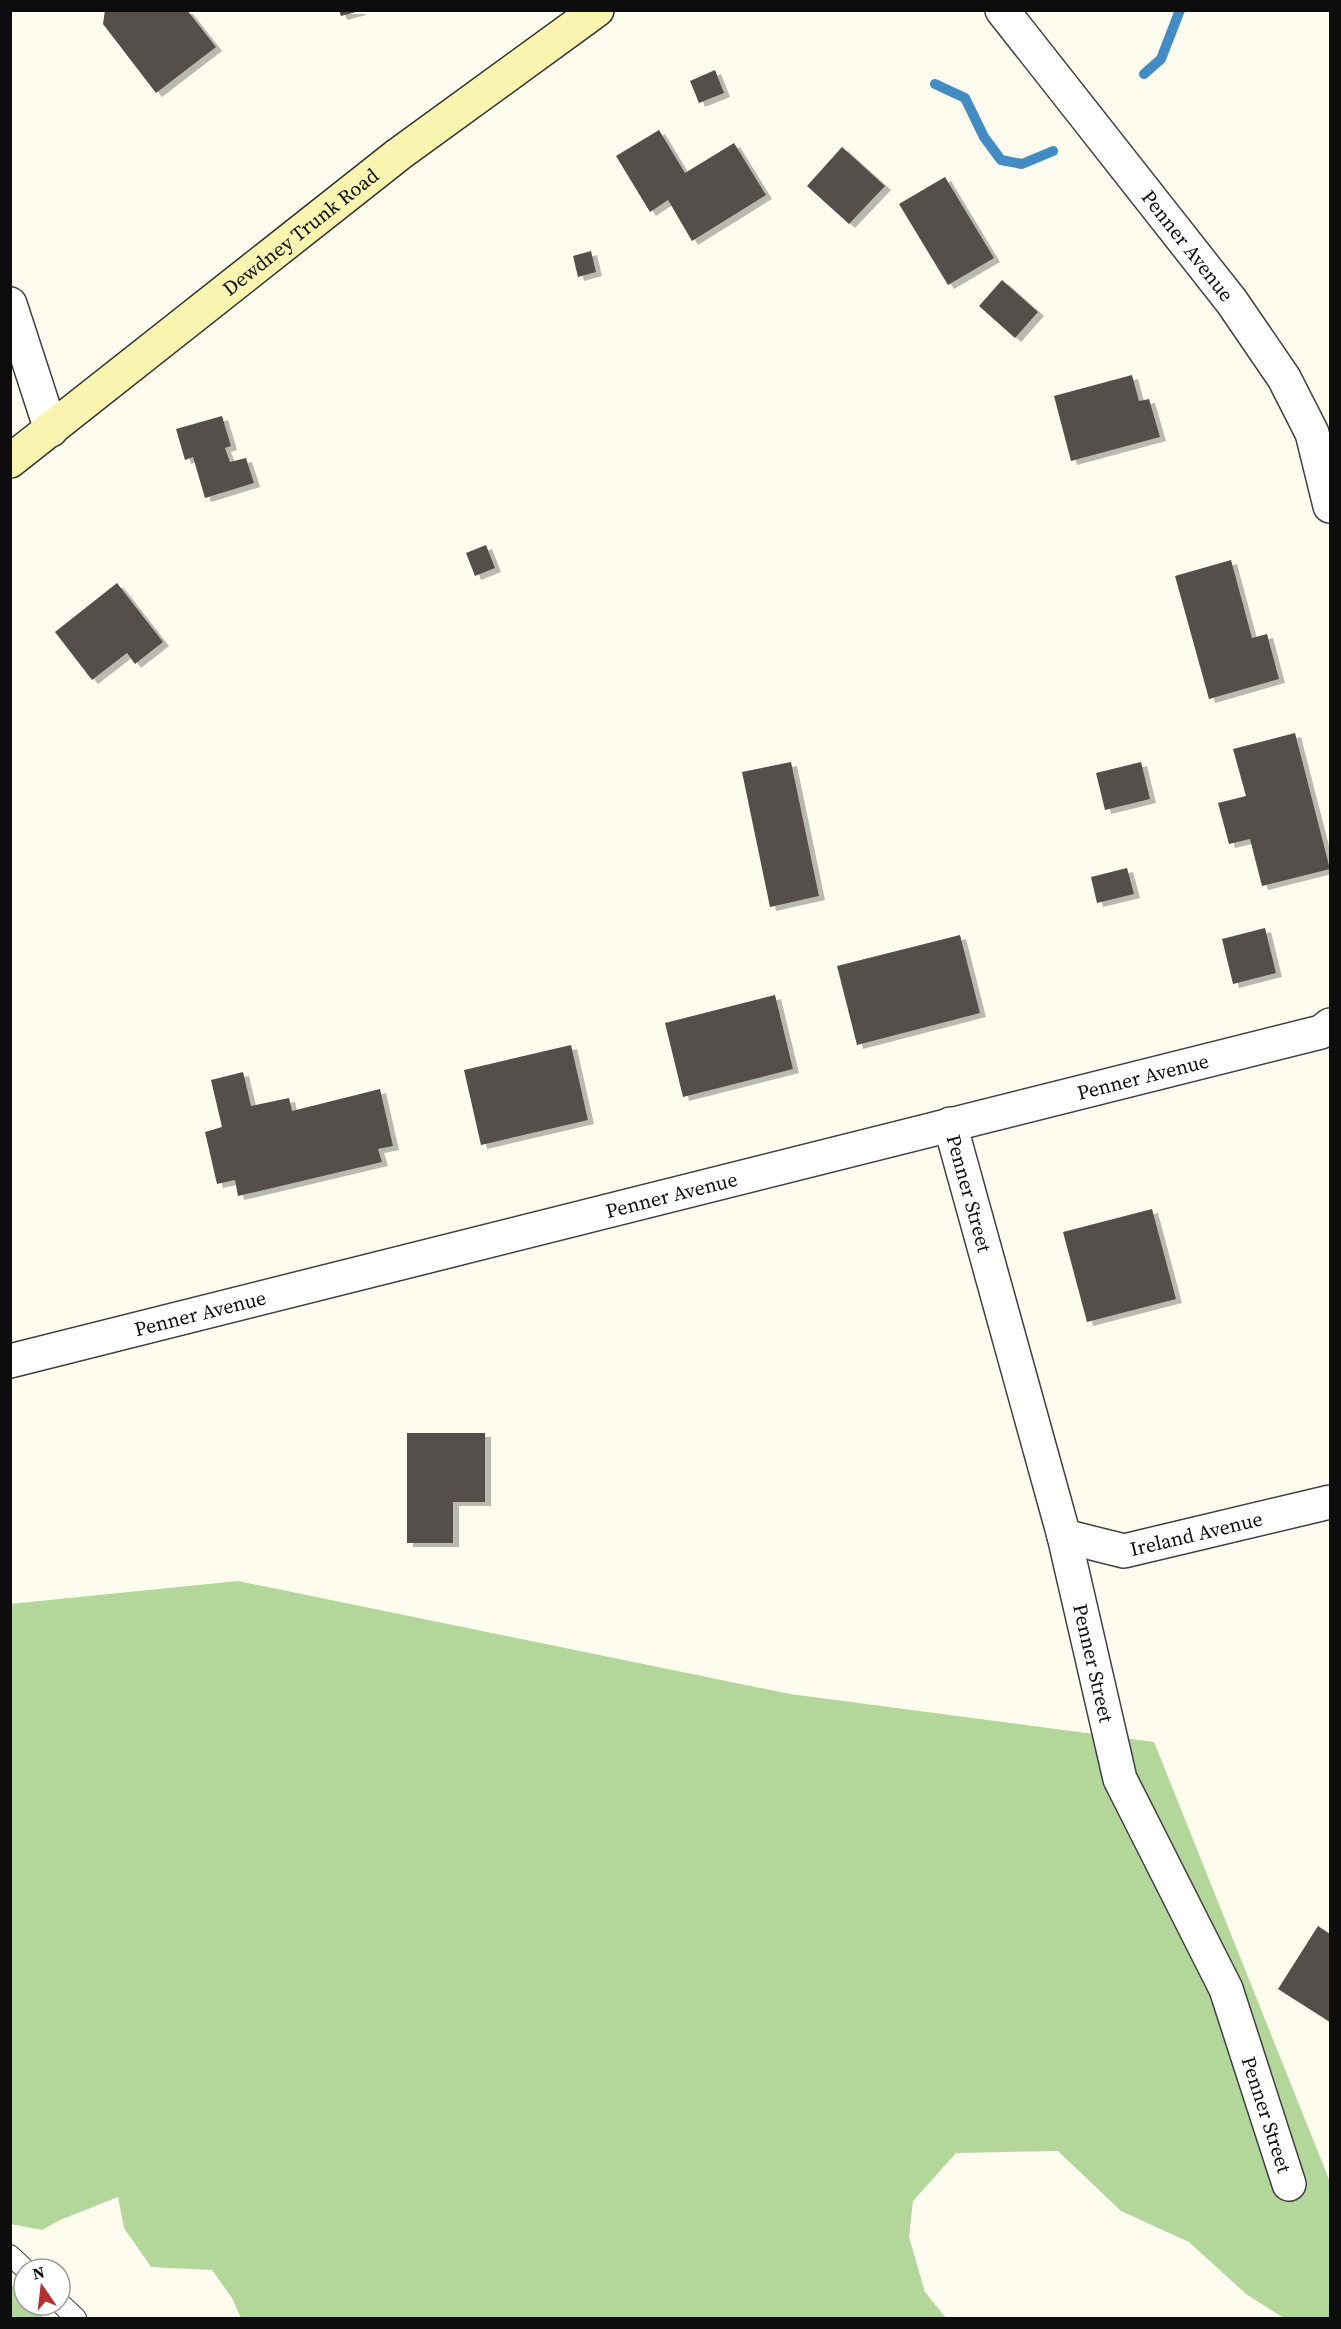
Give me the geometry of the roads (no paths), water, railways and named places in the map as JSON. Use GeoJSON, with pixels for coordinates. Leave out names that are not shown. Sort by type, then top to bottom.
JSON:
{"type":"FeatureCollection","features":[{"type":"Feature","properties":{"kind":"main road","name":"Dewdney Trunk Road"},"geometry":{"type":"LineString","coordinates":[[10,461],[399,154],[597,10]]}},
{"type":"Feature","properties":{"kind":"street","name":"Penner Avenue"},"geometry":{"type":"LineString","coordinates":[[1002,10],[1232,302],[1284,378],[1312,433],[1330,506]]}},
{"type":"Feature","properties":{"kind":"street"},"geometry":{"type":"LineString","coordinates":[[10,304],[51,430]]}},
{"type":"Feature","properties":{"kind":"street","name":"Penner Avenue"},"geometry":{"type":"LineString","coordinates":[[10,1361],[1321,1032],[1330,1025]]}},
{"type":"Feature","properties":{"kind":"street","name":"Penner Street"},"geometry":{"type":"LineString","coordinates":[[950,1124],[1064,1536],[1120,1779],[1226,1989],[1289,2184]]}},
{"type":"Feature","properties":{"kind":"street","name":"Ireland Avenue"},"geometry":{"type":"LineString","coordinates":[[1064,1536],[1124,1551],[1330,1502]]}},
{"type":"Feature","properties":{"kind":"waterway"},"geometry":{"type":"LineString","coordinates":[[1144,74],[1161,59],[1180,10]]}},
{"type":"Feature","properties":{"kind":"waterway"},"geometry":{"type":"LineString","coordinates":[[935,84],[965,98],[984,137],[1001,160],[1022,164],[1053,151]]}}]}
